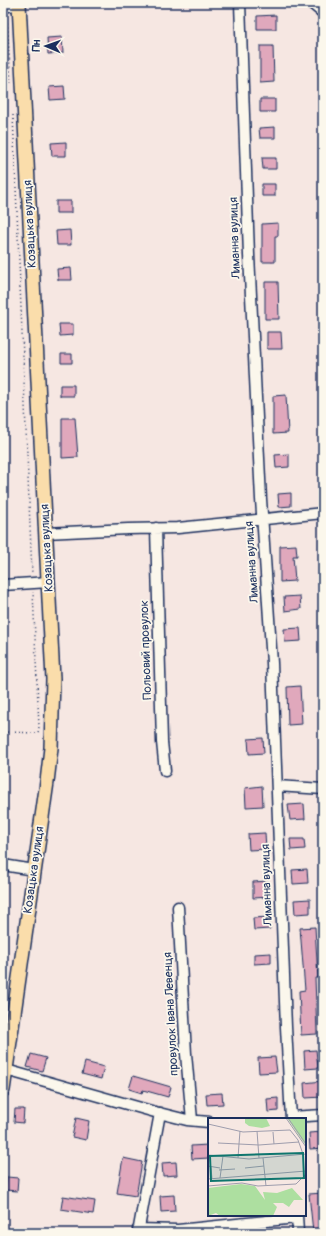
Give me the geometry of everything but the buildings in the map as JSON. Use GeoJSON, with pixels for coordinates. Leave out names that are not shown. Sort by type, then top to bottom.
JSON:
{"type":"FeatureCollection","features":[{"type":"Feature","properties":{"kind":"main road","name":"Козацька вулиця"},"geometry":{"type":"LineString","coordinates":[[3,1090],[47,782],[52,720],[53,679],[19,4]]}},
{"type":"Feature","properties":{"kind":"street","name":"Лиманна вулиця"},"geometry":{"type":"LineString","coordinates":[[240,3],[249,256],[262,520],[272,663],[291,1118]]}},
{"type":"Feature","properties":{"kind":"street"},"geometry":{"type":"LineString","coordinates":[[311,3],[323,13]]}},
{"type":"Feature","properties":{"kind":"street"},"geometry":{"type":"LineString","coordinates":[[3,8],[19,4]]}},
{"type":"Feature","properties":{"kind":"street"},"geometry":{"type":"LineString","coordinates":[[46,533],[178,528],[323,513]]}},
{"type":"Feature","properties":{"kind":"street","name":"Польовий провулок"},"geometry":{"type":"LineString","coordinates":[[156,528],[162,742],[165,772]]}},
{"type":"Feature","properties":{"kind":"street"},"geometry":{"type":"LineString","coordinates":[[3,585],[49,582]]}},
{"type":"Feature","properties":{"kind":"street"},"geometry":{"type":"LineString","coordinates":[[277,786],[323,790]]}},
{"type":"Feature","properties":{"kind":"street"},"geometry":{"type":"LineString","coordinates":[[3,865],[34,870]]}},
{"type":"Feature","properties":{"kind":"street","name":"провулок Івана Левенця"},"geometry":{"type":"LineString","coordinates":[[178,907],[186,1054],[192,1120]]}},
{"type":"Feature","properties":{"kind":"street"},"geometry":{"type":"LineString","coordinates":[[6,1070],[160,1113],[208,1122]]}},
{"type":"Feature","properties":{"kind":"street"},"geometry":{"type":"LineString","coordinates":[[160,1113],[138,1231],[178,1230],[297,1216],[298,1233]]}},
{"type":"Feature","properties":{"kind":"street"},"geometry":{"type":"LineString","coordinates":[[291,1118],[323,1115]]}},
{"type":"Feature","properties":{"kind":"path"},"geometry":{"type":"LineString","coordinates":[[3,8],[7,21],[11,83]]}},
{"type":"Feature","properties":{"kind":"path"},"geometry":{"type":"LineString","coordinates":[[3,732],[38,733],[39,727],[24,431],[13,114]]}}]}
